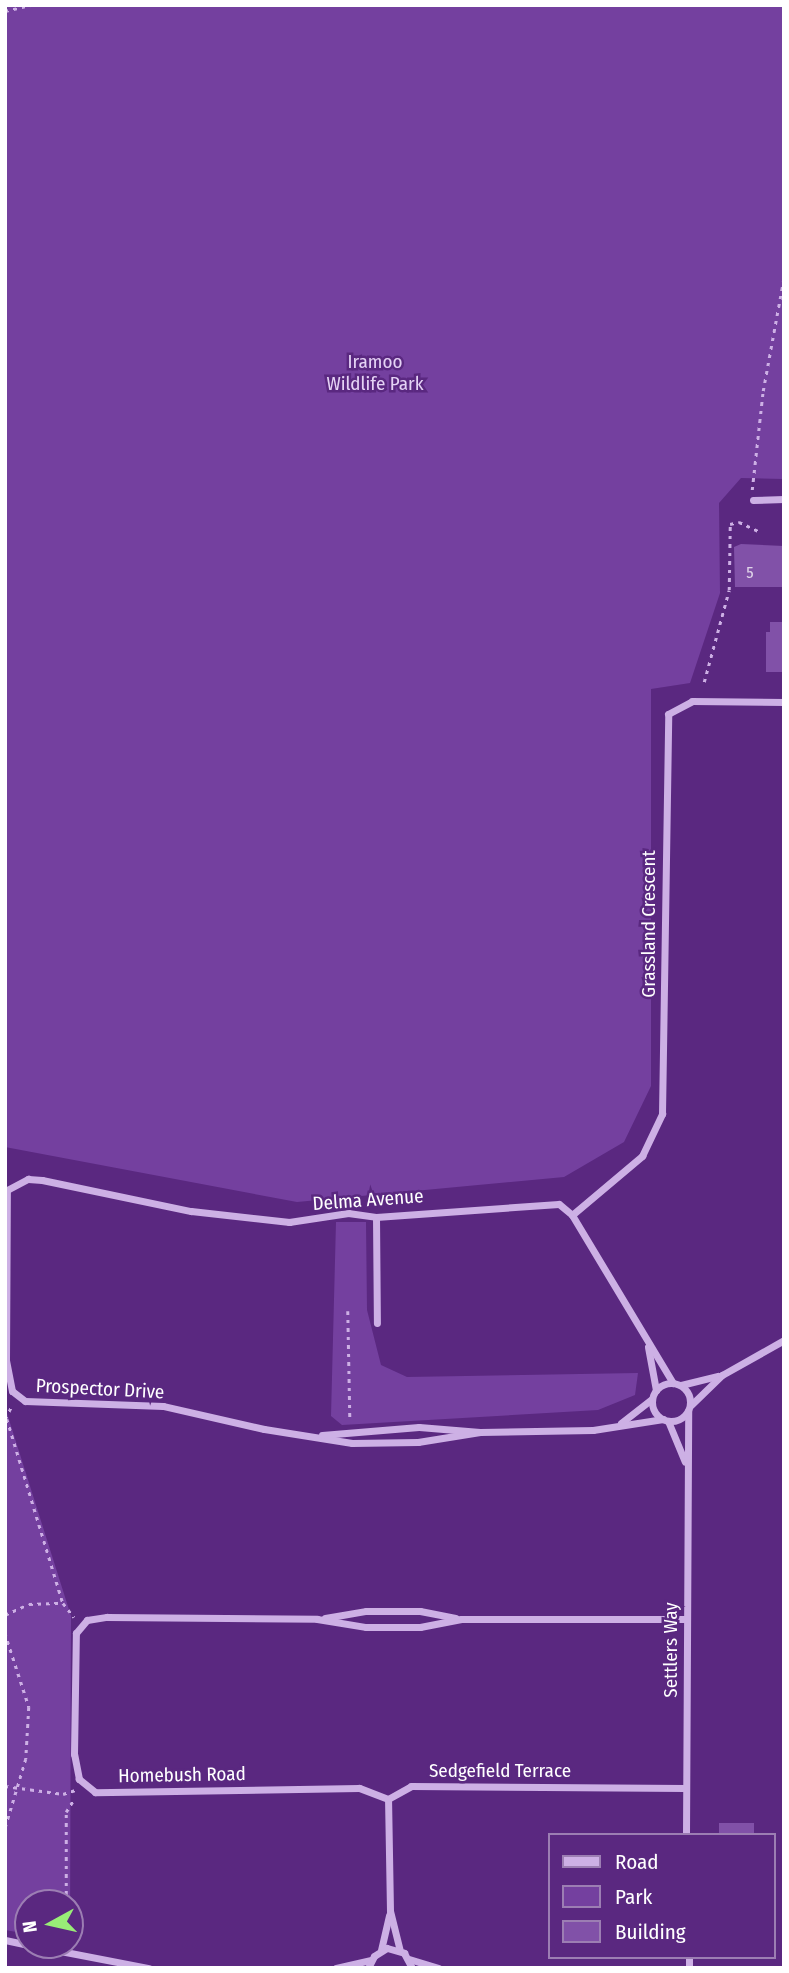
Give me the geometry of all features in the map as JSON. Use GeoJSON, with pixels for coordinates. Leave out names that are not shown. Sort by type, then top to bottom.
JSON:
{"type":"FeatureCollection","features":[{"type":"Feature","properties":{"kind":"street"},"geometry":{"type":"LineString","coordinates":[[753,500],[784,499]]}},
{"type":"Feature","properties":{"kind":"street","name":"Grassland Crescent"},"geometry":{"type":"LineString","coordinates":[[572,1215],[642,1156],[662,1114],[668,714],[692,701],[784,702]]}},
{"type":"Feature","properties":{"kind":"street","name":"Delma Avenue"},"geometry":{"type":"LineString","coordinates":[[17,1182],[42,1180],[240,1219],[289,1222],[348,1213],[376,1217],[552,1202],[572,1215]]}},
{"type":"Feature","properties":{"kind":"street","name":"Prospector Drive"},"geometry":{"type":"LineString","coordinates":[[17,1182],[6,1196],[6,1360],[12,1391],[18,1397],[43,1403],[163,1406],[264,1429],[352,1443],[418,1442],[480,1433],[615,1427],[666,1420]]}},
{"type":"Feature","properties":{"kind":"street"},"geometry":{"type":"LineString","coordinates":[[572,1215],[648,1343],[677,1384],[689,1408]]}},
{"type":"Feature","properties":{"kind":"street"},"geometry":{"type":"LineString","coordinates":[[376,1217],[377,1323]]}},
{"type":"Feature","properties":{"kind":"street"},"geometry":{"type":"LineString","coordinates":[[652,1399],[654,1411],[666,1420],[680,1419],[722,1375],[784,1340]]}},
{"type":"Feature","properties":{"kind":"street"},"geometry":{"type":"LineString","coordinates":[[615,1427],[652,1399],[656,1390],[648,1343]]}},
{"type":"Feature","properties":{"kind":"street"},"geometry":{"type":"LineString","coordinates":[[656,1390],[722,1375]]}},
{"type":"Feature","properties":{"kind":"street","name":"Settlers Way"},"geometry":{"type":"LineString","coordinates":[[686,1833],[689,1408]]}},
{"type":"Feature","properties":{"kind":"street","name":"Settlers Way"},"geometry":{"type":"LineString","coordinates":[[666,1420],[687,1466]]}},
{"type":"Feature","properties":{"kind":"street","name":"Prospector Drive"},"geometry":{"type":"LineString","coordinates":[[317,1436],[419,1427],[480,1433]]}},
{"type":"Feature","properties":{"kind":"street"},"geometry":{"type":"LineString","coordinates":[[317,1619],[366,1611],[420,1611],[461,1619],[687,1619]]}},
{"type":"Feature","properties":{"kind":"street"},"geometry":{"type":"LineString","coordinates":[[89,1786],[79,1779],[74,1754],[76,1633],[88,1620],[317,1619],[379,1627],[420,1627],[461,1619]]}},
{"type":"Feature","properties":{"kind":"street","name":"Homebush Road"},"geometry":{"type":"LineString","coordinates":[[89,1786],[95,1792],[359,1788],[388,1799]]}},
{"type":"Feature","properties":{"kind":"street","name":"Sedgefield Terrace"},"geometry":{"type":"LineString","coordinates":[[388,1799],[411,1786],[685,1788]]}},
{"type":"Feature","properties":{"kind":"street"},"geometry":{"type":"LineString","coordinates":[[388,1799],[390,1911],[400,1951],[411,1964],[439,1968]]}},
{"type":"Feature","properties":{"kind":"street"},"geometry":{"type":"LineString","coordinates":[[335,1968],[370,1964],[381,1950],[390,1911]]}},
{"type":"Feature","properties":{"kind":"street"},"geometry":{"type":"LineString","coordinates":[[381,1950],[400,1951]]}},
{"type":"Feature","properties":{"kind":"street"},"geometry":{"type":"LineString","coordinates":[[79,1959],[97,1964],[149,1968]]}},
{"type":"Feature","properties":{"kind":"path"},"geometry":{"type":"LineString","coordinates":[[5,11],[30,5]]}},
{"type":"Feature","properties":{"kind":"path"},"geometry":{"type":"LineString","coordinates":[[753,500],[751,472],[784,277]]}},
{"type":"Feature","properties":{"kind":"path"},"geometry":{"type":"LineString","coordinates":[[704,682],[729,590],[730,524],[739,522],[758,531]]}},
{"type":"Feature","properties":{"kind":"path"},"geometry":{"type":"LineString","coordinates":[[348,1311],[350,1418]]}},
{"type":"Feature","properties":{"kind":"path"},"geometry":{"type":"LineString","coordinates":[[12,1405],[6,1419],[63,1603],[75,1618]]}},
{"type":"Feature","properties":{"kind":"path"},"geometry":{"type":"LineString","coordinates":[[5,1615],[29,1604],[63,1603]]}},
{"type":"Feature","properties":{"kind":"path"},"geometry":{"type":"LineString","coordinates":[[5,1633],[29,1707],[20,1791],[5,1829]]}},
{"type":"Feature","properties":{"kind":"path"},"geometry":{"type":"LineString","coordinates":[[5,1786],[20,1791],[63,1794],[89,1786]]}},
{"type":"Feature","properties":{"kind":"path"},"geometry":{"type":"LineString","coordinates":[[66,1889],[66,1812],[74,1799]]}},
{"type":"Feature","properties":{"kind":"green space","name":"Iramoo Wildlife Park"},"geometry":{"type":"Polygon","coordinates":[[[5,5],[784,5],[784,479],[741,478],[719,503],[720,593],[690,683],[651,689],[651,1086],[624,1142],[564,1177],[297,1202],[5,1147],[5,5]]]}},
{"type":"Feature","properties":{"kind":"green space"},"geometry":{"type":"Polygon","coordinates":[[[336,1222],[366,1222],[367,1310],[381,1365],[407,1377],[638,1373],[635,1395],[598,1410],[342,1425],[331,1416],[336,1222]]]}},
{"type":"Feature","properties":{"kind":"green space"},"geometry":{"type":"Polygon","coordinates":[[[5,1407],[71,1616],[70,1889],[14,1889],[14,1932],[5,1930],[5,1407]]]}},
{"type":"Feature","properties":{"kind":"building"},"geometry":{"type":"Polygon","coordinates":[[[741,544],[784,546],[784,587],[735,587],[734,547],[741,544]]]}},
{"type":"Feature","properties":{"kind":"building"},"geometry":{"type":"Polygon","coordinates":[[[770,622],[784,622],[784,672],[766,672],[766,632],[770,632],[770,622]]]}},
{"type":"Feature","properties":{"kind":"building"},"geometry":{"type":"Polygon","coordinates":[[[719,1823],[754,1823],[754,1833],[719,1833],[719,1823]]]}}]}
